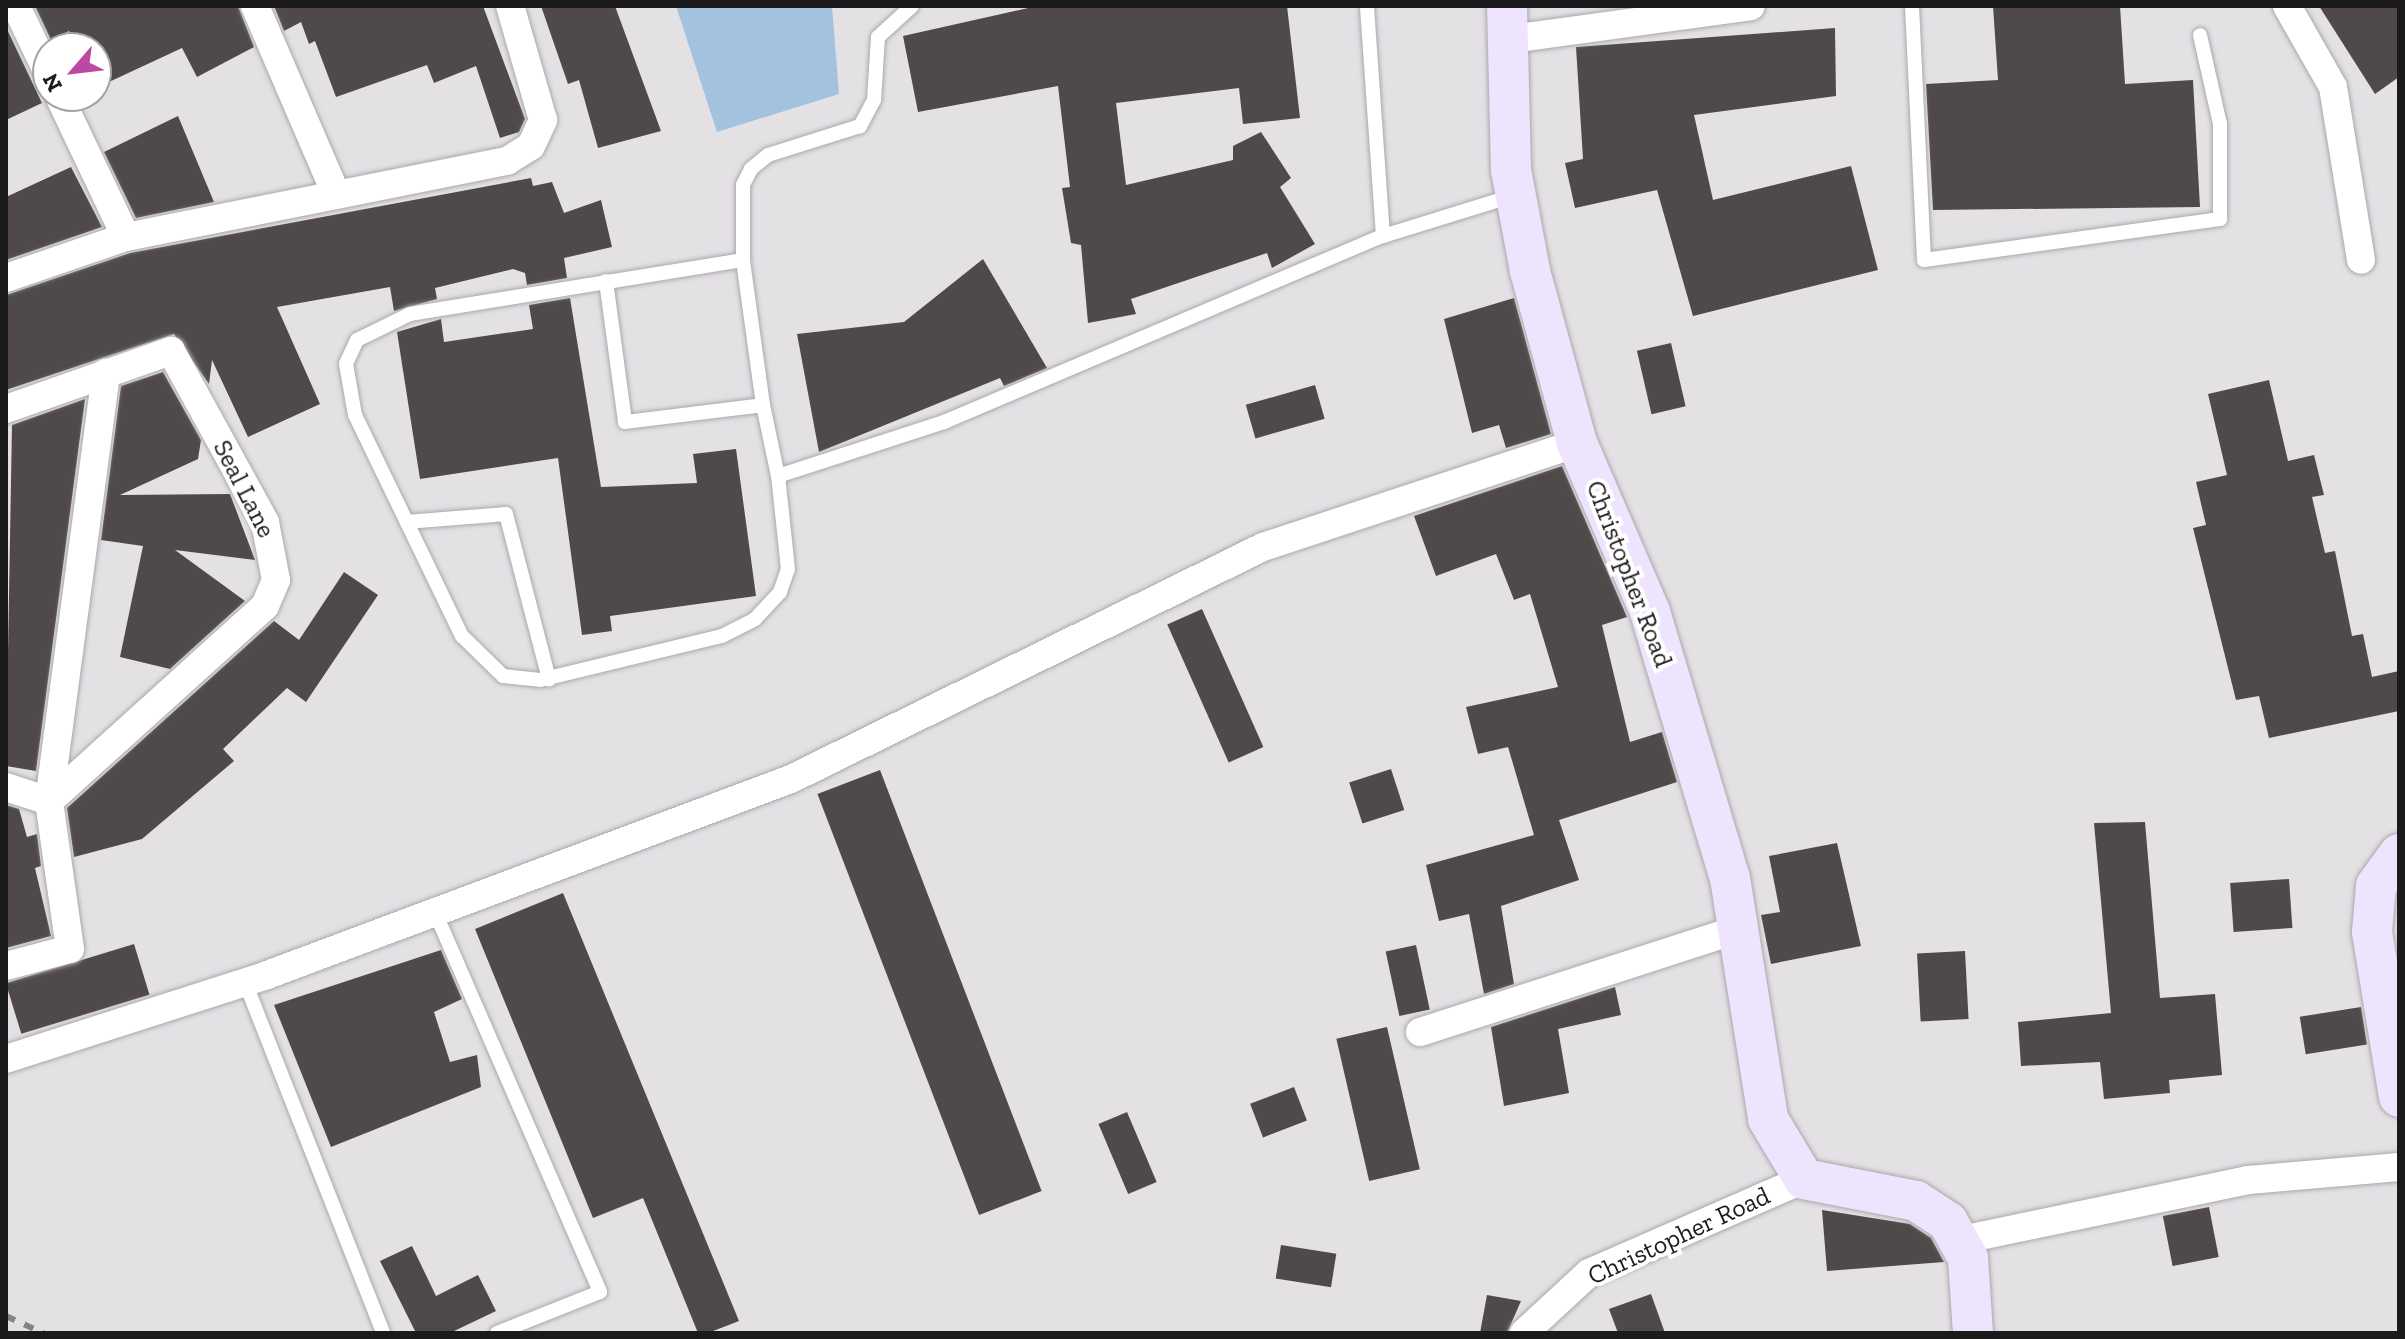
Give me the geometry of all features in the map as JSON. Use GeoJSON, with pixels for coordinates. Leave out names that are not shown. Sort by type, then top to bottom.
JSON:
{"type":"FeatureCollection","features":[{"type":"Feature","properties":{"kind":"street"},"geometry":{"type":"LineString","coordinates":[[16,6],[32,40]]}},
{"type":"Feature","properties":{"kind":"street"},"geometry":{"type":"LineString","coordinates":[[255,6],[336,194]]}},
{"type":"Feature","properties":{"kind":"street"},"geometry":{"type":"LineString","coordinates":[[6,278],[126,237],[507,161],[531,146],[543,120],[539,96],[510,6]]}},
{"type":"Feature","properties":{"kind":"street"},"geometry":{"type":"LineString","coordinates":[[1506,23],[1751,6]]}},
{"type":"Feature","properties":{"kind":"street"},"geometry":{"type":"LineString","coordinates":[[2287,6],[2333,87],[2361,260]]}},
{"type":"Feature","properties":{"kind":"street","name":"Christopher Road"},"geometry":{"type":"LineString","coordinates":[[1506,23],[1516,195],[1577,443],[1650,612],[1739,929],[1768,1119],[1804,1179]]}},
{"type":"Feature","properties":{"kind":"street"},"geometry":{"type":"LineString","coordinates":[[67,112],[126,237]]}},
{"type":"Feature","properties":{"kind":"street","name":"Seal Lane"},"geometry":{"type":"LineString","coordinates":[[6,409],[171,351],[265,522],[276,580],[265,606],[49,801]]}},
{"type":"Feature","properties":{"kind":"street"},"geometry":{"type":"LineString","coordinates":[[6,966],[70,949],[49,801],[106,373]]}},
{"type":"Feature","properties":{"kind":"street"},"geometry":{"type":"LineString","coordinates":[[6,1059],[245,982],[791,779],[1263,547],[1577,443]]}},
{"type":"Feature","properties":{"kind":"street"},"geometry":{"type":"LineString","coordinates":[[6,787],[49,801]]}},
{"type":"Feature","properties":{"kind":"street"},"geometry":{"type":"LineString","coordinates":[[2399,854],[2376,886],[2372,932],[2399,1097]]}},
{"type":"Feature","properties":{"kind":"street"},"geometry":{"type":"LineString","coordinates":[[1420,1032],[1739,929]]}},
{"type":"Feature","properties":{"kind":"street"},"geometry":{"type":"LineString","coordinates":[[1973,1333],[1961,1240],[2248,1180],[2399,1167]]}},
{"type":"Feature","properties":{"kind":"street","name":"Christopher Road"},"geometry":{"type":"LineString","coordinates":[[1524,1333],[1589,1273],[1804,1179],[1916,1201],[1961,1240]]}},
{"type":"Feature","properties":{"kind":"lane"},"geometry":{"type":"LineString","coordinates":[[743,260],[410,314],[357,340],[346,364],[355,415],[476,655],[503,676],[549,679],[722,636],[755,619],[780,592],[788,569],[778,476],[763,405],[743,260],[743,185],[751,169],[768,155],[860,126],[874,100],[878,37],[912,6]]}},
{"type":"Feature","properties":{"kind":"lane"},"geometry":{"type":"LineString","coordinates":[[1367,6],[1383,236]]}},
{"type":"Feature","properties":{"kind":"lane"},"geometry":{"type":"LineString","coordinates":[[1912,6],[1924,260],[2220,219],[2220,124],[2200,35]]}},
{"type":"Feature","properties":{"kind":"lane"},"geometry":{"type":"LineString","coordinates":[[778,476],[944,422],[1383,236],[1516,195]]}},
{"type":"Feature","properties":{"kind":"lane"},"geometry":{"type":"LineString","coordinates":[[606,281],[625,422],[763,405]]}},
{"type":"Feature","properties":{"kind":"lane"},"geometry":{"type":"LineString","coordinates":[[407,522],[506,514],[549,679]]}},
{"type":"Feature","properties":{"kind":"lane"},"geometry":{"type":"LineString","coordinates":[[435,912],[600,1292],[497,1333]]}},
{"type":"Feature","properties":{"kind":"lane"},"geometry":{"type":"LineString","coordinates":[[245,982],[383,1333]]}},
{"type":"Feature","properties":{"kind":"water"},"geometry":{"type":"Polygon","coordinates":[[[676,6],[832,6],[839,94],[717,132],[676,6]]]}},
{"type":"Feature","properties":{"kind":"building"},"geometry":{"type":"Polygon","coordinates":[[[35,6],[238,6],[254,47],[197,77],[182,48],[112,81],[112,32],[47,32],[35,6]]]}},
{"type":"Feature","properties":{"kind":"building"},"geometry":{"type":"Polygon","coordinates":[[[274,6],[483,6],[525,119],[519,132],[500,138],[476,66],[434,83],[427,65],[336,97],[315,41],[309,44],[301,22],[284,31],[274,6]]]}},
{"type":"Feature","properties":{"kind":"building"},"geometry":{"type":"Polygon","coordinates":[[[541,6],[615,6],[661,131],[598,148],[579,80],[568,84],[541,6]]]}},
{"type":"Feature","properties":{"kind":"building"},"geometry":{"type":"Polygon","coordinates":[[[1037,6],[1287,6],[1300,118],[1243,124],[1239,88],[1116,103],[1126,185],[1233,160],[1233,146],[1261,132],[1291,178],[1280,187],[1315,244],[1272,268],[1267,253],[1131,299],[1136,314],[1088,323],[1081,245],[1071,243],[1062,188],[1070,187],[1058,86],[918,112],[903,36],[1037,6]]]}},
{"type":"Feature","properties":{"kind":"building"},"geometry":{"type":"Polygon","coordinates":[[[1993,6],[2120,6],[2125,84],[2193,80],[2200,207],[1933,210],[1926,84],[1998,80],[1993,6]]]}},
{"type":"Feature","properties":{"kind":"building"},"geometry":{"type":"Polygon","coordinates":[[[2319,6],[2399,6],[2399,77],[2375,94],[2319,6]]]}},
{"type":"Feature","properties":{"kind":"building"},"geometry":{"type":"Polygon","coordinates":[[[6,27],[32,82],[32,108],[6,120],[6,27]]]}},
{"type":"Feature","properties":{"kind":"building"},"geometry":{"type":"Polygon","coordinates":[[[1835,28],[1836,96],[1694,115],[1713,200],[1851,166],[1878,270],[1693,316],[1657,190],[1575,208],[1565,163],[1583,159],[1576,47],[1835,28]]]}},
{"type":"Feature","properties":{"kind":"building"},"geometry":{"type":"Polygon","coordinates":[[[178,116],[214,202],[136,218],[104,152],[178,116]]]}},
{"type":"Feature","properties":{"kind":"building"},"geometry":{"type":"Polygon","coordinates":[[[71,167],[102,227],[6,260],[6,197],[71,167]]]}},
{"type":"Feature","properties":{"kind":"building"},"geometry":{"type":"Polygon","coordinates":[[[531,178],[533,186],[552,182],[564,213],[601,200],[612,247],[564,258],[567,278],[527,285],[525,273],[513,269],[435,288],[437,299],[394,311],[390,287],[277,307],[320,404],[248,437],[212,360],[209,384],[174,334],[6,390],[6,295],[130,253],[531,178]]]}},
{"type":"Feature","properties":{"kind":"building"},"geometry":{"type":"Polygon","coordinates":[[[983,259],[1047,368],[1004,386],[1000,378],[819,452],[797,334],[904,322],[983,259]]]}},
{"type":"Feature","properties":{"kind":"building"},"geometry":{"type":"Polygon","coordinates":[[[570,298],[601,487],[697,483],[693,454],[736,449],[756,596],[610,616],[612,631],[582,635],[558,458],[420,479],[397,332],[441,319],[444,342],[533,329],[529,305],[570,298]]]}},
{"type":"Feature","properties":{"kind":"building"},"geometry":{"type":"Polygon","coordinates":[[[1514,298],[1551,434],[1506,448],[1499,425],[1472,433],[1444,319],[1514,298]]]}},
{"type":"Feature","properties":{"kind":"building"},"geometry":{"type":"Polygon","coordinates":[[[1671,343],[1686,406],[1652,414],[1637,351],[1671,343]]]}},
{"type":"Feature","properties":{"kind":"building"},"geometry":{"type":"Polygon","coordinates":[[[163,372],[201,440],[198,459],[120,495],[230,494],[255,560],[175,550],[245,601],[170,669],[120,657],[143,546],[101,540],[121,386],[163,372]]]}},
{"type":"Feature","properties":{"kind":"building"},"geometry":{"type":"Polygon","coordinates":[[[2269,380],[2288,461],[2314,455],[2324,495],[2312,497],[2325,553],[2335,551],[2352,636],[2363,634],[2372,677],[2399,671],[2399,711],[2269,738],[2259,696],[2236,700],[2193,528],[2206,525],[2196,482],[2227,475],[2208,394],[2269,380]]]}},
{"type":"Feature","properties":{"kind":"building"},"geometry":{"type":"Polygon","coordinates":[[[1315,385],[1325,419],[1255,438],[1246,405],[1315,385]]]}},
{"type":"Feature","properties":{"kind":"building"},"geometry":{"type":"Polygon","coordinates":[[[85,399],[36,771],[6,766],[12,425],[85,399]]]}},
{"type":"Feature","properties":{"kind":"building"},"geometry":{"type":"Polygon","coordinates":[[[1562,466],[1627,617],[1602,625],[1630,742],[1662,732],[1677,782],[1559,820],[1579,880],[1501,906],[1514,984],[1484,994],[1469,914],[1439,921],[1426,865],[1534,835],[1508,747],[1478,754],[1466,707],[1558,687],[1530,594],[1514,600],[1496,554],[1436,576],[1414,516],[1562,466]]]}},
{"type":"Feature","properties":{"kind":"building"},"geometry":{"type":"Polygon","coordinates":[[[344,572],[378,595],[306,702],[287,688],[223,749],[234,761],[142,839],[74,857],[67,808],[274,621],[299,640],[344,572]]]}},
{"type":"Feature","properties":{"kind":"building"},"geometry":{"type":"Polygon","coordinates":[[[1202,609],[1263,747],[1229,762],[1167,624],[1202,609]]]}},
{"type":"Feature","properties":{"kind":"building"},"geometry":{"type":"Polygon","coordinates":[[[1391,769],[1404,810],[1362,823],[1349,783],[1391,769]]]}},
{"type":"Feature","properties":{"kind":"building"},"geometry":{"type":"Polygon","coordinates":[[[880,770],[1042,1191],[979,1215],[817,794],[880,770]]]}},
{"type":"Feature","properties":{"kind":"building"},"geometry":{"type":"Polygon","coordinates":[[[6,805],[19,809],[27,837],[37,834],[41,866],[35,868],[51,936],[6,948],[6,805]]]}},
{"type":"Feature","properties":{"kind":"building"},"geometry":{"type":"Polygon","coordinates":[[[2145,822],[2160,998],[2215,994],[2222,1075],[2169,1080],[2170,1093],[2104,1099],[2100,1062],[2021,1066],[2018,1022],[2111,1013],[2094,823],[2145,822]]]}},
{"type":"Feature","properties":{"kind":"building"},"geometry":{"type":"Polygon","coordinates":[[[1837,843],[1861,946],[1771,964],[1761,915],[1780,912],[1769,856],[1837,843]]]}},
{"type":"Feature","properties":{"kind":"building"},"geometry":{"type":"Polygon","coordinates":[[[2289,879],[2292,928],[2234,932],[2230,883],[2289,879]]]}},
{"type":"Feature","properties":{"kind":"building"},"geometry":{"type":"Polygon","coordinates":[[[563,893],[739,1321],[708,1333],[698,1333],[643,1198],[593,1218],[475,929],[563,893]]]}},
{"type":"Feature","properties":{"kind":"building"},"geometry":{"type":"Polygon","coordinates":[[[134,944],[149,995],[21,1034],[6,983],[134,944]]]}},
{"type":"Feature","properties":{"kind":"building"},"geometry":{"type":"Polygon","coordinates":[[[1416,945],[1430,1010],[1399,1016],[1386,951],[1416,945]]]}},
{"type":"Feature","properties":{"kind":"building"},"geometry":{"type":"Polygon","coordinates":[[[441,950],[462,999],[434,1012],[450,1062],[477,1055],[481,1087],[331,1147],[274,1005],[441,950]]]}},
{"type":"Feature","properties":{"kind":"building"},"geometry":{"type":"Polygon","coordinates":[[[1965,951],[1969,1019],[1921,1021],[1917,954],[1965,951]]]}},
{"type":"Feature","properties":{"kind":"building"},"geometry":{"type":"Polygon","coordinates":[[[1615,987],[1621,1015],[1558,1029],[1569,1093],[1504,1106],[1491,1027],[1615,987]]]}},
{"type":"Feature","properties":{"kind":"building"},"geometry":{"type":"Polygon","coordinates":[[[2361,1007],[2367,1045],[2306,1054],[2300,1017],[2361,1007]]]}},
{"type":"Feature","properties":{"kind":"building"},"geometry":{"type":"Polygon","coordinates":[[[1387,1027],[1420,1169],[1369,1181],[1336,1039],[1387,1027]]]}},
{"type":"Feature","properties":{"kind":"building"},"geometry":{"type":"Polygon","coordinates":[[[1294,1087],[1307,1121],[1263,1137],[1250,1104],[1294,1087]]]}},
{"type":"Feature","properties":{"kind":"building"},"geometry":{"type":"Polygon","coordinates":[[[1127,1112],[1157,1182],[1128,1194],[1098,1124],[1127,1112]]]}},
{"type":"Feature","properties":{"kind":"building"},"geometry":{"type":"Polygon","coordinates":[[[2209,1207],[2219,1257],[2173,1266],[2163,1216],[2209,1207]]]}},
{"type":"Feature","properties":{"kind":"building"},"geometry":{"type":"Polygon","coordinates":[[[1822,1210],[1910,1224],[1931,1238],[1944,1262],[1827,1271],[1822,1210]]]}},
{"type":"Feature","properties":{"kind":"building"},"geometry":{"type":"Polygon","coordinates":[[[1281,1245],[1336,1254],[1331,1287],[1276,1279],[1281,1245]]]}},
{"type":"Feature","properties":{"kind":"building"},"geometry":{"type":"Polygon","coordinates":[[[412,1246],[436,1296],[478,1275],[496,1311],[450,1333],[416,1333],[380,1261],[412,1246]]]}},
{"type":"Feature","properties":{"kind":"building"},"geometry":{"type":"Polygon","coordinates":[[[1651,1294],[1665,1333],[1618,1333],[1609,1309],[1651,1294]]]}},
{"type":"Feature","properties":{"kind":"building"},"geometry":{"type":"Polygon","coordinates":[[[1487,1295],[1521,1301],[1507,1333],[1480,1333],[1487,1295]]]}},
{"type":"Feature","properties":{"kind":"railway"},"geometry":{"type":"LineString","coordinates":[[6,1316],[43,1333]]}}]}
